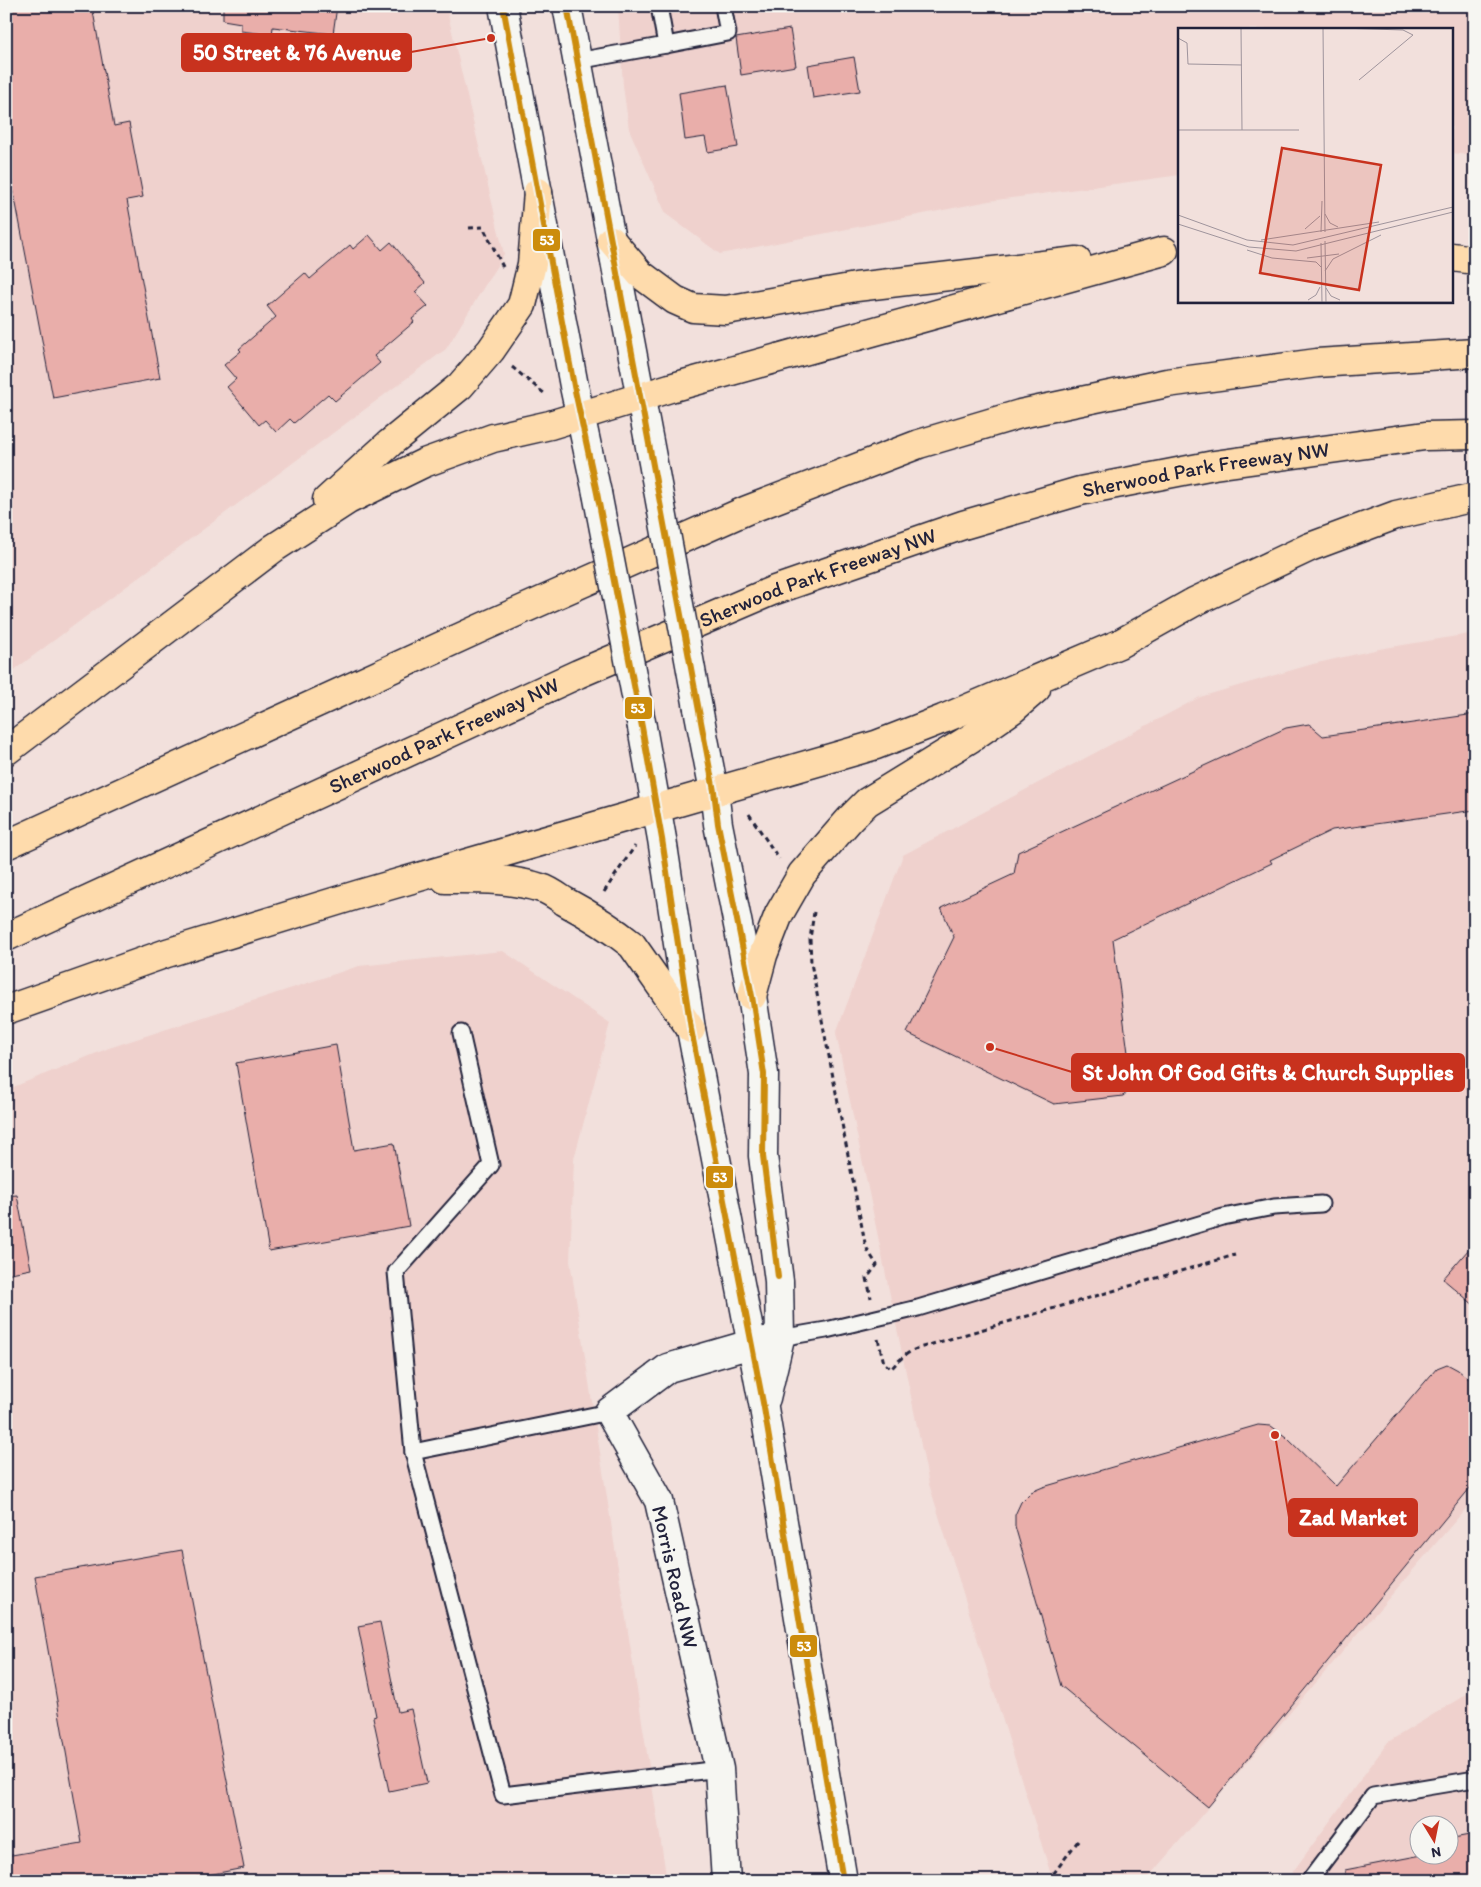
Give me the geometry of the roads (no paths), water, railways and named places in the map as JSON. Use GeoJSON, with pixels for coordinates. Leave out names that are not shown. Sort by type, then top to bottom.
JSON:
{"type":"FeatureCollection","features":[{"type":"Feature","properties":{"kind":"highway"},"geometry":{"type":"LineString","coordinates":[[274,548],[390,443],[460,386],[491,350],[522,305],[532,264],[538,192]]}},
{"type":"Feature","properties":{"kind":"highway"},"geometry":{"type":"LineString","coordinates":[[611,240],[640,274],[675,300],[693,308],[726,310],[856,287],[1172,251]]}},
{"type":"Feature","properties":{"kind":"highway"},"geometry":{"type":"LineString","coordinates":[[6,751],[274,548],[348,500],[424,463],[493,438],[550,425],[670,388],[1172,251]]}},
{"type":"Feature","properties":{"kind":"highway"},"geometry":{"type":"LineString","coordinates":[[1454,257],[1475,260]]}},
{"type":"Feature","properties":{"kind":"highway"},"geometry":{"type":"LineString","coordinates":[[6,845],[483,627],[738,514],[919,444],[1020,414],[1168,383],[1317,363],[1475,353]]}},
{"type":"Feature","properties":{"kind":"highway","name":"Sherwood Park Freeway NW"},"geometry":{"type":"LineString","coordinates":[[6,937],[578,674],[781,587],[963,526],[1080,491],[1214,465],[1425,436],[1475,435]]}},
{"type":"Feature","properties":{"kind":"highway"},"geometry":{"type":"LineString","coordinates":[[6,1010],[167,953],[406,880],[876,745],[943,719],[1119,644],[1194,602],[1310,547],[1396,515],[1475,497]]}},
{"type":"Feature","properties":{"kind":"highway"},"geometry":{"type":"LineString","coordinates":[[752,996],[763,954],[779,914],[795,884],[867,802],[971,738],[1013,708],[1060,669]]}},
{"type":"Feature","properties":{"kind":"highway"},"geometry":{"type":"LineString","coordinates":[[406,880],[486,878],[514,881],[543,888],[589,915],[632,945],[691,1028]]}},
{"type":"Feature","properties":{"kind":"main road"},"geometry":{"type":"LineString","coordinates":[[503,6],[642,727],[662,839],[691,1028],[764,1408],[842,1881]]}},
{"type":"Feature","properties":{"kind":"main road"},"geometry":{"type":"LineString","coordinates":[[567,6],[714,791],[718,824],[752,996],[764,1074],[764,1156],[779,1281],[780,1338],[764,1408]]}},
{"type":"Feature","properties":{"kind":"main road"},"geometry":{"type":"LineString","coordinates":[[609,1412],[668,1368],[751,1344],[780,1338]]}},
{"type":"Feature","properties":{"kind":"main road","name":"Morris Road NW"},"geometry":{"type":"LineString","coordinates":[[609,1412],[659,1501],[719,1769],[726,1881]]}},
{"type":"Feature","properties":{"kind":"lane"},"geometry":{"type":"LineString","coordinates":[[659,6],[666,44]]}},
{"type":"Feature","properties":{"kind":"lane"},"geometry":{"type":"LineString","coordinates":[[578,60],[728,33],[723,6]]}},
{"type":"Feature","properties":{"kind":"lane"},"geometry":{"type":"LineString","coordinates":[[461,1033],[491,1165],[396,1272],[413,1452],[502,1795],[719,1769]]}},
{"type":"Feature","properties":{"kind":"lane"},"geometry":{"type":"LineString","coordinates":[[780,1338],[874,1319],[1223,1217],[1274,1207],[1320,1204]]}},
{"type":"Feature","properties":{"kind":"lane"},"geometry":{"type":"LineString","coordinates":[[413,1452],[609,1412]]}},
{"type":"Feature","properties":{"kind":"lane"},"geometry":{"type":"LineString","coordinates":[[1309,1881],[1373,1796],[1475,1779]]}},
{"type":"Feature","properties":{"kind":"place","name":"50 Street & 76 Avenue"},"geometry":{"type":"Point","coordinates":[491,38]}},
{"type":"Feature","properties":{"kind":"place","name":"St John Of God Gifts & Church Supplies"},"geometry":{"type":"Point","coordinates":[990,1047]}},
{"type":"Feature","properties":{"kind":"place","name":"Zad Market"},"geometry":{"type":"Point","coordinates":[1275,1435]}}]}
